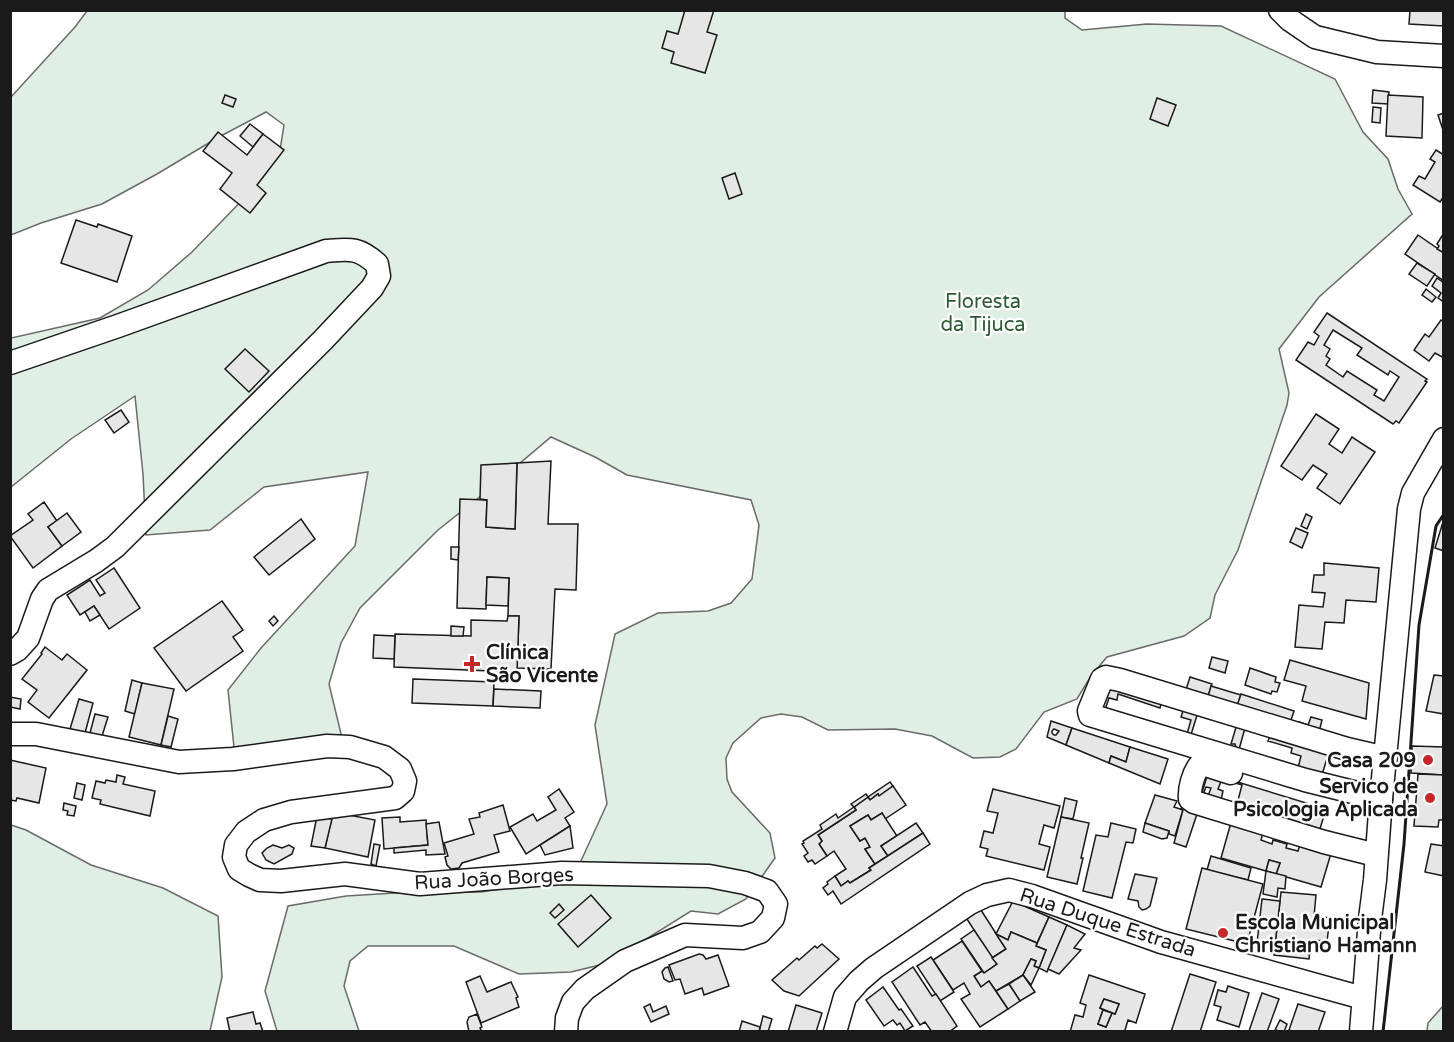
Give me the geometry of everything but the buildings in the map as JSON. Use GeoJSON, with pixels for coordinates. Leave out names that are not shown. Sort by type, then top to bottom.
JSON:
{"type":"FeatureCollection","features":[{"type":"Feature","properties":{"kind":"street"},"geometry":{"type":"LineString","coordinates":[[1280,10],[1290,20],[1315,37],[1377,52],[1443,56]]}},
{"type":"Feature","properties":{"kind":"street"},"geometry":{"type":"LineString","coordinates":[[10,363],[326,251],[351,249],[369,256],[377,264],[379,276],[372,288],[323,340],[115,547],[48,590],[42,599],[28,638],[10,654]]}},
{"type":"Feature","properties":{"kind":"street"},"geometry":{"type":"LineString","coordinates":[[1360,1032],[1409,509],[1413,493],[1443,439]]}},
{"type":"Feature","properties":{"kind":"street"},"geometry":{"type":"LineString","coordinates":[[1380,807],[1305,780],[1090,714],[1089,711],[1102,679],[1106,677],[1347,749],[1386,758]]}},
{"type":"Feature","properties":{"kind":"street","name":"Rua João Borges"},"geometry":{"type":"LineString","coordinates":[[10,734],[36,734],[179,762],[233,759],[327,746],[350,747],[384,757],[400,769],[405,781],[403,791],[395,798],[291,812],[264,820],[246,832],[236,845],[234,857],[239,869],[260,880],[281,881],[345,874],[420,884],[562,873],[709,876],[745,883],[767,891],[776,904],[773,918],[760,932],[743,938],[685,935],[625,962],[585,989],[573,1002],[567,1018],[566,1032]]}},
{"type":"Feature","properties":{"kind":"street"},"geometry":{"type":"LineString","coordinates":[[1376,855],[1324,842],[1194,802],[1190,799],[1190,794],[1196,769],[1200,765],[1206,765],[1339,804],[1380,807]]}},
{"type":"Feature","properties":{"kind":"street","name":"Rua Duque Estrada"},"geometry":{"type":"LineString","coordinates":[[835,1032],[845,998],[874,968],[970,903],[987,895],[1009,890],[1161,942],[1363,998]]}},
{"type":"Feature","properties":{"kind":"green space","name":"Floresta da Tijuca"},"geometry":{"type":"Polygon","coordinates":[[[1065,10],[1065,18],[1082,30],[1147,24],[1221,26],[1335,79],[1363,132],[1388,159],[1398,189],[1412,214],[1319,297],[1279,349],[1289,393],[1287,405],[1238,550],[1215,595],[1210,618],[1184,636],[1107,657],[1091,676],[1077,699],[1044,712],[1016,749],[1000,757],[973,758],[932,736],[895,729],[828,730],[802,717],[781,714],[761,718],[733,743],[726,758],[727,779],[732,792],[770,833],[775,858],[746,899],[718,914],[691,911],[608,963],[571,972],[519,974],[454,946],[368,946],[350,961],[344,986],[359,1031],[277,1031],[265,991],[288,906],[346,896],[481,892],[545,882],[580,863],[607,804],[595,725],[615,634],[658,613],[708,611],[731,603],[752,579],[759,525],[751,500],[627,475],[551,437],[438,530],[360,608],[341,643],[329,684],[342,738],[293,752],[234,747],[228,690],[261,648],[355,546],[368,472],[264,487],[210,530],[146,535],[143,474],[135,396],[71,439],[11,487],[11,338],[100,318],[148,290],[192,252],[253,189],[280,150],[284,125],[266,112],[102,204],[11,235],[11,97],[87,11],[1065,10]]]}},
{"type":"Feature","properties":{"kind":"green space"},"geometry":{"type":"Polygon","coordinates":[[[11,825],[26,830],[91,865],[163,888],[218,916],[222,977],[210,1031],[11,1031],[11,825]]]}},
{"type":"Feature","properties":{"kind":"green space"},"geometry":{"type":"Polygon","coordinates":[[[1443,1006],[1443,1031],[1427,1031],[1428,1023],[1443,1006]]]}},
{"type":"Feature","properties":{"kind":"wall"},"geometry":{"type":"LineString","coordinates":[[1383,1032],[1404,844],[1419,625],[1436,526],[1444,514]]}},
{"type":"Feature","properties":{"kind":"place","name":"Clínica São Vicente"},"geometry":{"type":"Point","coordinates":[472,664]}},
{"type":"Feature","properties":{"kind":"place","name":"Casa 209"},"geometry":{"type":"Point","coordinates":[1428,760]}},
{"type":"Feature","properties":{"kind":"place","name":"Servico de Psicologia Aplicada"},"geometry":{"type":"Point","coordinates":[1430,798]}},
{"type":"Feature","properties":{"kind":"place","name":"Escola Municipal Christiano Hamann"},"geometry":{"type":"Point","coordinates":[1223,933]}}]}
